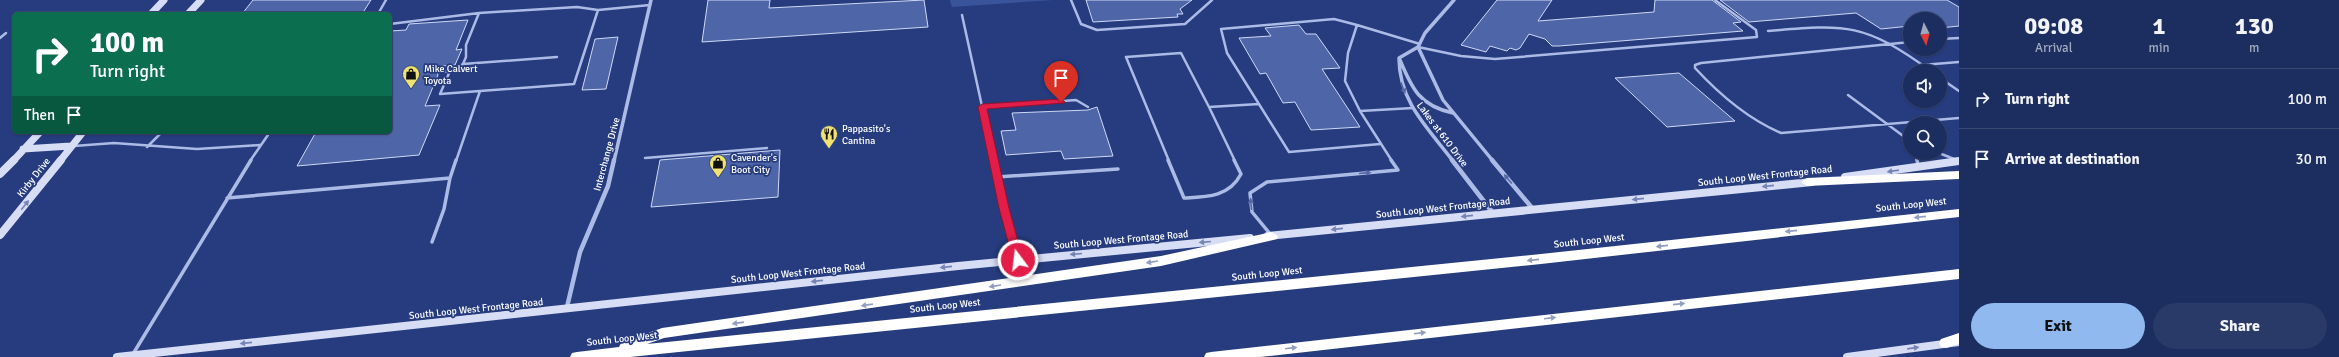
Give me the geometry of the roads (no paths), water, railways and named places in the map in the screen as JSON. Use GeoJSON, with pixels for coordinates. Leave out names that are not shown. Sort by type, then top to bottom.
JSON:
{"type":"FeatureCollection","features":[{"type":"Feature","properties":{"kind":"highway"},"geometry":{"type":"LineString","coordinates":[[1807,182],[1959,175]]}},
{"type":"Feature","properties":{"kind":"highway","name":"South Loop West"},"geometry":{"type":"LineString","coordinates":[[577,357],[1541,259],[1959,212]]}},
{"type":"Feature","properties":{"kind":"highway"},"geometry":{"type":"LineString","coordinates":[[610,353],[662,333],[1161,261],[1272,236]]}},
{"type":"Feature","properties":{"kind":"highway"},"geometry":{"type":"LineString","coordinates":[[1211,357],[1959,274]]}},
{"type":"Feature","properties":{"kind":"main road"},"geometry":{"type":"LineString","coordinates":[[153,12],[164,0]]}},
{"type":"Feature","properties":{"kind":"main road"},"geometry":{"type":"LineString","coordinates":[[190,12],[201,0]]}},
{"type":"Feature","properties":{"kind":"main road"},"geometry":{"type":"LineString","coordinates":[[0,174],[38,134]]}},
{"type":"Feature","properties":{"kind":"main road","name":"Kirby Drive"},"geometry":{"type":"LineString","coordinates":[[0,235],[82,134]]}},
{"type":"Feature","properties":{"kind":"main road"},"geometry":{"type":"LineString","coordinates":[[23,149],[71,146]]}},
{"type":"Feature","properties":{"kind":"main road","name":"South Loop West Frontage Road"},"geometry":{"type":"LineString","coordinates":[[117,357],[1018,260],[1807,182],[1959,161]]}},
{"type":"Feature","properties":{"kind":"main road"},"geometry":{"type":"LineString","coordinates":[[1847,357],[1894,354],[1955,341]]}},
{"type":"Feature","properties":{"kind":"street","name":"Interchange Drive"},"geometry":{"type":"LineString","coordinates":[[567,309],[580,252],[608,186],[652,0]]}},
{"type":"Feature","properties":{"kind":"street"},"geometry":{"type":"LineString","coordinates":[[1399,58],[1419,45],[1425,33],[1454,0]]}},
{"type":"Feature","properties":{"kind":"street","name":"Lakes at 610 Drive"},"geometry":{"type":"LineString","coordinates":[[1419,45],[1440,94],[1453,112],[1533,209]]}},
{"type":"Feature","properties":{"kind":"street","name":"Lakes at 610 Drive"},"geometry":{"type":"LineString","coordinates":[[1399,58],[1407,78],[1421,99],[1439,110],[1453,112]]}},
{"type":"Feature","properties":{"kind":"street","name":"Lakes at 610 Drive"},"geometry":{"type":"LineString","coordinates":[[1399,58],[1399,76],[1413,108],[1493,213]]}},
{"type":"Feature","properties":{"kind":"lane"},"geometry":{"type":"LineString","coordinates":[[379,12],[386,0]]}},
{"type":"Feature","properties":{"kind":"lane"},"geometry":{"type":"LineString","coordinates":[[1071,0],[1081,24],[1097,30],[1185,24],[1212,0]]}},
{"type":"Feature","properties":{"kind":"lane"},"geometry":{"type":"LineString","coordinates":[[1380,144],[1289,152],[1227,52],[1222,29],[1334,19],[1461,56],[1495,59],[1757,37],[1756,30],[1715,0]]}},
{"type":"Feature","properties":{"kind":"lane"},"geometry":{"type":"LineString","coordinates":[[392,24],[479,13],[577,7],[598,10],[650,5]]}},
{"type":"Feature","properties":{"kind":"lane"},"geometry":{"type":"LineString","coordinates":[[450,71],[440,94],[574,84],[598,10]]}},
{"type":"Feature","properties":{"kind":"lane"},"geometry":{"type":"LineString","coordinates":[[463,64],[466,57],[466,45],[479,13]]}},
{"type":"Feature","properties":{"kind":"lane"},"geometry":{"type":"LineString","coordinates":[[962,15],[997,177],[1018,260]]}},
{"type":"Feature","properties":{"kind":"lane"},"geometry":{"type":"LineString","coordinates":[[1272,236],[1252,212],[1250,194],[1267,182],[1398,170],[1360,111],[1345,81],[1348,54],[1357,25]]}},
{"type":"Feature","properties":{"kind":"lane"},"geometry":{"type":"LineString","coordinates":[[1768,31],[1836,26],[1850,28],[1872,34],[1920,64]]}},
{"type":"Feature","properties":{"kind":"lane"},"geometry":{"type":"LineString","coordinates":[[0,34],[6,33],[0,38]]}},
{"type":"Feature","properties":{"kind":"lane"},"geometry":{"type":"LineString","coordinates":[[1947,39],[1959,38]]}},
{"type":"Feature","properties":{"kind":"lane"},"geometry":{"type":"LineString","coordinates":[[1903,43],[1701,63],[1695,65],[1695,68],[1741,110],[1773,130],[1791,134],[1959,118]]}},
{"type":"Feature","properties":{"kind":"lane"},"geometry":{"type":"LineString","coordinates":[[1181,52],[1209,107],[1240,174],[1234,185],[1225,192],[1213,196],[1184,198],[1126,56],[1181,52]]}},
{"type":"Feature","properties":{"kind":"lane"},"geometry":{"type":"LineString","coordinates":[[439,72],[450,71],[463,64],[557,57]]}},
{"type":"Feature","properties":{"kind":"lane"},"geometry":{"type":"LineString","coordinates":[[1934,64],[1959,62]]}},
{"type":"Feature","properties":{"kind":"lane"},"geometry":{"type":"LineString","coordinates":[[1947,82],[1958,89]]}},
{"type":"Feature","properties":{"kind":"lane"},"geometry":{"type":"LineString","coordinates":[[432,242],[444,208],[450,178],[480,91]]}},
{"type":"Feature","properties":{"kind":"lane"},"geometry":{"type":"LineString","coordinates":[[1848,96],[1903,136]]}},
{"type":"Feature","properties":{"kind":"lane"},"geometry":{"type":"LineString","coordinates":[[982,107],[1076,100],[1088,107]]}},
{"type":"Feature","properties":{"kind":"lane"},"geometry":{"type":"LineString","coordinates":[[1209,107],[1259,104]]}},
{"type":"Feature","properties":{"kind":"lane"},"geometry":{"type":"LineString","coordinates":[[1360,111],[1413,108]]}},
{"type":"Feature","properties":{"kind":"lane"},"geometry":{"type":"LineString","coordinates":[[147,146],[160,134]]}},
{"type":"Feature","properties":{"kind":"lane"},"geometry":{"type":"LineString","coordinates":[[132,355],[227,198],[268,134]]}},
{"type":"Feature","properties":{"kind":"lane"},"geometry":{"type":"LineString","coordinates":[[71,146],[114,143],[197,149],[260,145]]}},
{"type":"Feature","properties":{"kind":"lane"},"geometry":{"type":"LineString","coordinates":[[645,158],[767,148]]}},
{"type":"Feature","properties":{"kind":"lane"},"geometry":{"type":"LineString","coordinates":[[1947,156],[1959,161]]}},
{"type":"Feature","properties":{"kind":"lane"},"geometry":{"type":"LineString","coordinates":[[1916,160],[1918,167]]}},
{"type":"Feature","properties":{"kind":"lane"},"geometry":{"type":"LineString","coordinates":[[997,177],[1118,169]]}},
{"type":"Feature","properties":{"kind":"lane"},"geometry":{"type":"LineString","coordinates":[[227,198],[450,178]]}},
{"type":"Feature","properties":{"kind":"place","name":"Mike Calvert Toyota"},"geometry":{"type":"Point","coordinates":[411,89]}},
{"type":"Feature","properties":{"kind":"place","name":"Pappasito's Cantina"},"geometry":{"type":"Point","coordinates":[829,149]}},
{"type":"Feature","properties":{"kind":"place","name":"Cavender's Boot City"},"geometry":{"type":"Point","coordinates":[718,178]}}]}
